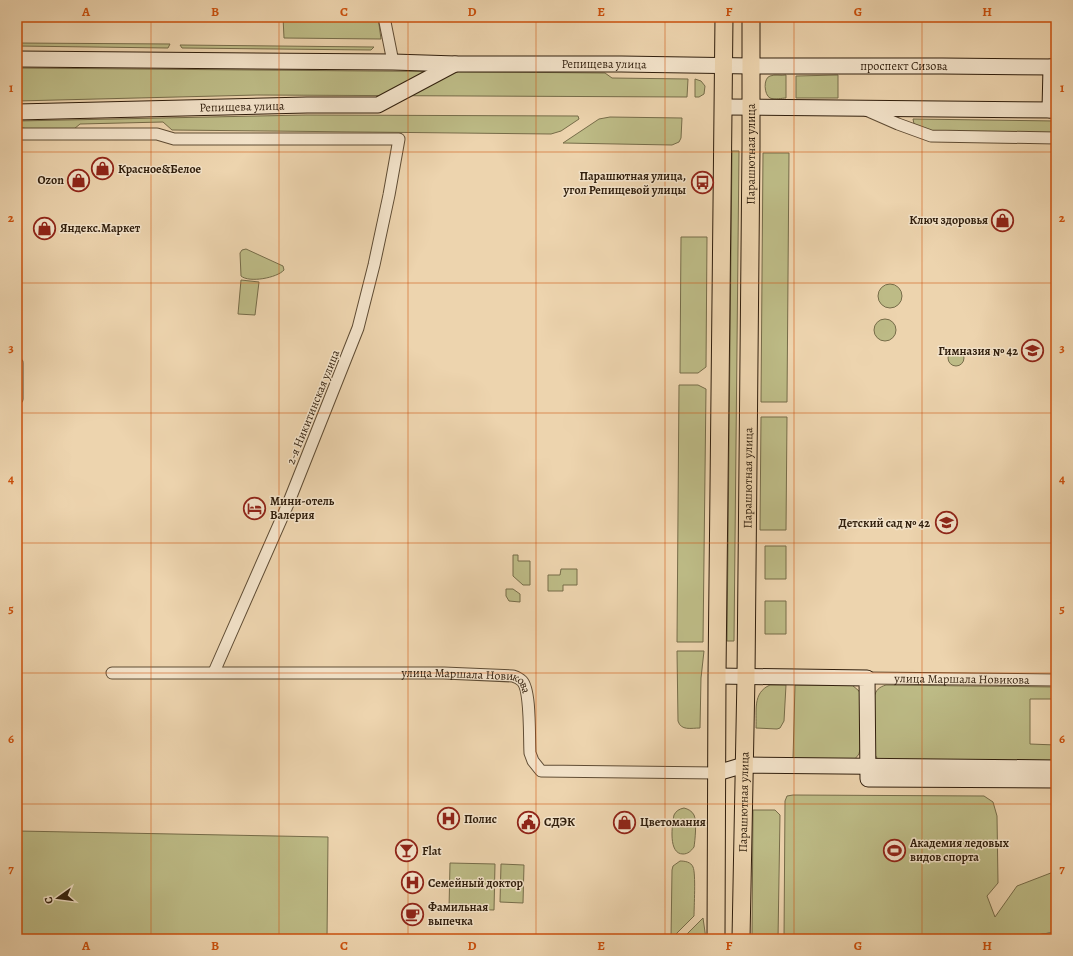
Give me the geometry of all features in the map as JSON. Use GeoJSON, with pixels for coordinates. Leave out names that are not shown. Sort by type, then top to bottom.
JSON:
{"type":"FeatureCollection","features":[{"type":"Feature","properties":{"kind":"main road"},"geometry":{"type":"LineString","coordinates":[[716,939],[717,676],[724,17]]}},
{"type":"Feature","properties":{"kind":"main road","name":"Парашютная улица"},"geometry":{"type":"LineString","coordinates":[[741,939],[746,676],[752,107],[751,17]]}},
{"type":"Feature","properties":{"kind":"main road","name":"Репищева улица"},"geometry":{"type":"LineString","coordinates":[[17,59],[751,66]]}},
{"type":"Feature","properties":{"kind":"main road","name":"Репищева улица"},"geometry":{"type":"LineString","coordinates":[[17,112],[378,105],[456,64]]}},
{"type":"Feature","properties":{"kind":"main road","name":"проспект Сизова"},"geometry":{"type":"LineString","coordinates":[[751,66],[1053,67]]}},
{"type":"Feature","properties":{"kind":"main road"},"geometry":{"type":"LineString","coordinates":[[723,107],[1053,110],[1053,67]]}},
{"type":"Feature","properties":{"kind":"main road","name":"улица Маршала Новикова"},"geometry":{"type":"LineString","coordinates":[[717,676],[867,678]]}},
{"type":"Feature","properties":{"kind":"main road"},"geometry":{"type":"LineString","coordinates":[[867,678],[868,773]]}},
{"type":"Feature","properties":{"kind":"main road","name":"улица Маршала Новикова"},"geometry":{"type":"LineString","coordinates":[[717,773],[744,765],[868,773],[1056,780]]}},
{"type":"Feature","properties":{"kind":"main road","name":"улица Маршала Новикова"},"geometry":{"type":"LineString","coordinates":[[868,773],[1056,768]]}},
{"type":"Feature","properties":{"kind":"street"},"geometry":{"type":"LineString","coordinates":[[384,17],[393,62]]}},
{"type":"Feature","properties":{"kind":"street"},"geometry":{"type":"LineString","coordinates":[[861,108],[931,136],[1056,138]]}},
{"type":"Feature","properties":{"kind":"street","name":"2-я Никитинская улица"},"geometry":{"type":"LineString","coordinates":[[17,134],[158,134],[174,139],[399,139],[390,194],[358,328],[288,504],[214,672]]}},
{"type":"Feature","properties":{"kind":"street"},"geometry":{"type":"LineString","coordinates":[[17,363],[17,399]]}},
{"type":"Feature","properties":{"kind":"street","name":"улица Маршала Новикова"},"geometry":{"type":"LineString","coordinates":[[112,673],[430,673],[514,676],[522,680],[526,688],[528,698],[530,753],[533,761],[541,771],[717,773]]}},
{"type":"Feature","properties":{"kind":"street","name":"улица Маршала Новикова"},"geometry":{"type":"LineString","coordinates":[[867,678],[1056,680]]}},
{"type":"Feature","properties":{"kind":"shaded area"},"geometry":{"type":"Polygon","coordinates":[[[283,17],[378,17],[381,39],[284,38],[283,17]]]}},
{"type":"Feature","properties":{"kind":"shaded area"},"geometry":{"type":"Polygon","coordinates":[[[17,43],[170,44],[168,48],[17,46],[17,43]]]}},
{"type":"Feature","properties":{"kind":"shaded area"},"geometry":{"type":"Polygon","coordinates":[[[180,45],[374,47],[371,50],[182,48],[180,45]]]}},
{"type":"Feature","properties":{"kind":"shaded area"},"geometry":{"type":"Polygon","coordinates":[[[17,68],[605,73],[612,78],[688,79],[687,97],[257,95],[17,101],[17,68]]]}},
{"type":"Feature","properties":{"kind":"shaded area"},"geometry":{"type":"Polygon","coordinates":[[[774,75],[786,75],[786,98],[770,98],[766,94],[765,87],[768,77],[774,75]]]}},
{"type":"Feature","properties":{"kind":"shaded area"},"geometry":{"type":"Polygon","coordinates":[[[838,75],[838,98],[796,98],[796,76],[838,75]]]}},
{"type":"Feature","properties":{"kind":"shaded area"},"geometry":{"type":"Polygon","coordinates":[[[695,79],[701,81],[705,86],[704,94],[699,97],[695,97],[695,79]]]}},
{"type":"Feature","properties":{"kind":"shaded area"},"geometry":{"type":"Polygon","coordinates":[[[306,115],[578,116],[579,119],[561,131],[551,134],[172,130],[163,122],[80,124],[74,129],[28,129],[17,127],[17,121],[306,115]]]}},
{"type":"Feature","properties":{"kind":"shaded area"},"geometry":{"type":"Polygon","coordinates":[[[610,117],[682,118],[681,138],[679,142],[672,145],[563,143],[599,119],[610,117]]]}},
{"type":"Feature","properties":{"kind":"shaded area"},"geometry":{"type":"Polygon","coordinates":[[[913,119],[1056,121],[1056,134],[931,132],[914,124],[913,119]]]}},
{"type":"Feature","properties":{"kind":"shaded area"},"geometry":{"type":"Polygon","coordinates":[[[732,151],[739,151],[734,641],[727,641],[732,151]]]}},
{"type":"Feature","properties":{"kind":"shaded area"},"geometry":{"type":"Polygon","coordinates":[[[763,153],[789,153],[787,402],[761,402],[763,153]]]}},
{"type":"Feature","properties":{"kind":"shaded area"},"geometry":{"type":"Polygon","coordinates":[[[681,237],[707,237],[706,367],[698,373],[680,373],[681,237]]]}},
{"type":"Feature","properties":{"kind":"shaded area"},"geometry":{"type":"Polygon","coordinates":[[[246,249],[283,266],[284,270],[263,279],[250,279],[241,276],[240,253],[242,250],[246,249]]]}},
{"type":"Feature","properties":{"kind":"shaded area"},"geometry":{"type":"Polygon","coordinates":[[[241,280],[259,282],[255,315],[238,314],[241,280]]]}},
{"type":"Feature","properties":{"kind":"shaded area"},"geometry":{"type":"Polygon","coordinates":[[[890,284],[899,287],[902,296],[899,305],[890,308],[881,305],[878,296],[881,287],[890,284]]]}},
{"type":"Feature","properties":{"kind":"shaded area"},"geometry":{"type":"Polygon","coordinates":[[[881,319],[889,319],[896,326],[896,334],[889,341],[881,341],[874,334],[874,326],[881,319]]]}},
{"type":"Feature","properties":{"kind":"shaded area"},"geometry":{"type":"Polygon","coordinates":[[[953,350],[959,350],[964,355],[962,364],[959,366],[953,366],[948,361],[948,355],[953,350]]]}},
{"type":"Feature","properties":{"kind":"shaded area"},"geometry":{"type":"Polygon","coordinates":[[[679,385],[698,385],[706,389],[703,642],[677,642],[679,385]]]}},
{"type":"Feature","properties":{"kind":"shaded area"},"geometry":{"type":"Polygon","coordinates":[[[761,417],[787,417],[786,530],[760,530],[761,417]]]}},
{"type":"Feature","properties":{"kind":"shaded area"},"geometry":{"type":"Polygon","coordinates":[[[765,546],[786,546],[786,579],[765,579],[765,546]]]}},
{"type":"Feature","properties":{"kind":"shaded area"},"geometry":{"type":"Polygon","coordinates":[[[513,555],[518,555],[518,561],[530,561],[530,585],[523,585],[513,576],[513,555]]]}},
{"type":"Feature","properties":{"kind":"shaded area"},"geometry":{"type":"Polygon","coordinates":[[[561,569],[577,569],[577,585],[563,585],[563,591],[548,591],[548,575],[560,575],[561,569]]]}},
{"type":"Feature","properties":{"kind":"shaded area"},"geometry":{"type":"Polygon","coordinates":[[[506,589],[513,589],[520,594],[520,602],[509,601],[506,596],[506,589]]]}},
{"type":"Feature","properties":{"kind":"shaded area"},"geometry":{"type":"Polygon","coordinates":[[[765,601],[786,601],[786,634],[765,634],[765,601]]]}},
{"type":"Feature","properties":{"kind":"shaded area"},"geometry":{"type":"Polygon","coordinates":[[[677,651],[704,651],[701,678],[700,728],[684,728],[678,721],[677,651]]]}},
{"type":"Feature","properties":{"kind":"shaded area"},"geometry":{"type":"Polygon","coordinates":[[[770,685],[786,685],[784,721],[780,728],[777,729],[756,728],[756,709],[758,698],[764,688],[770,685]]]}},
{"type":"Feature","properties":{"kind":"shaded area"},"geometry":{"type":"Polygon","coordinates":[[[795,685],[852,685],[859,691],[861,696],[860,749],[859,754],[854,760],[793,760],[795,685]]]}},
{"type":"Feature","properties":{"kind":"shaded area"},"geometry":{"type":"Polygon","coordinates":[[[886,685],[1056,687],[1056,699],[1030,699],[1030,744],[1056,745],[1056,764],[880,761],[874,753],[874,697],[878,689],[886,685]]]}},
{"type":"Feature","properties":{"kind":"shaded area","name":"Академия ледовых видов спорта"},"geometry":{"type":"Polygon","coordinates":[[[787,796],[984,796],[993,802],[997,816],[998,883],[987,896],[995,917],[1017,886],[1056,871],[1056,932],[1023,937],[1021,939],[784,939],[785,801],[787,796]]]}},
{"type":"Feature","properties":{"kind":"shaded area"},"geometry":{"type":"Polygon","coordinates":[[[684,808],[690,810],[694,815],[696,831],[694,847],[689,852],[683,854],[678,853],[673,844],[672,825],[676,812],[684,808]]]}},
{"type":"Feature","properties":{"kind":"shaded area"},"geometry":{"type":"Polygon","coordinates":[[[753,810],[775,810],[780,815],[778,939],[752,939],[753,810]]]}},
{"type":"Feature","properties":{"kind":"shaded area"},"geometry":{"type":"Polygon","coordinates":[[[18,831],[328,837],[327,939],[19,939],[18,831]]]}},
{"type":"Feature","properties":{"kind":"shaded area"},"geometry":{"type":"Polygon","coordinates":[[[680,861],[689,863],[692,865],[694,870],[694,916],[671,939],[672,870],[673,866],[680,861]]]}},
{"type":"Feature","properties":{"kind":"shaded area"},"geometry":{"type":"Polygon","coordinates":[[[450,863],[495,864],[494,910],[449,909],[450,863]]]}},
{"type":"Feature","properties":{"kind":"shaded area"},"geometry":{"type":"Polygon","coordinates":[[[501,864],[524,865],[523,903],[500,902],[501,864]]]}},
{"type":"Feature","properties":{"kind":"shaded area"},"geometry":{"type":"Polygon","coordinates":[[[703,918],[706,939],[682,939],[703,918]]]}},
{"type":"Feature","properties":{"kind":"water"},"geometry":{"type":"Polygon","coordinates":[[[1056,932],[1056,939],[1021,939],[1023,937],[1056,932]]]}},
{"type":"Feature","properties":{"kind":"place","name":"Красное&Белое"},"geometry":{"type":"Point","coordinates":[103,169]}},
{"type":"Feature","properties":{"kind":"place","name":"Ozon"},"geometry":{"type":"Point","coordinates":[79,180]}},
{"type":"Feature","properties":{"kind":"place","name":"Парашютная улица, угол Репищевой улицы"},"geometry":{"type":"Point","coordinates":[702,183]}},
{"type":"Feature","properties":{"kind":"place","name":"Ключ здоровья"},"geometry":{"type":"Point","coordinates":[1003,220]}},
{"type":"Feature","properties":{"kind":"place","name":"Яндекс.Маркет"},"geometry":{"type":"Point","coordinates":[44,228]}},
{"type":"Feature","properties":{"kind":"place","name":"Гимназия № 42"},"geometry":{"type":"Point","coordinates":[1033,351]}},
{"type":"Feature","properties":{"kind":"place","name":"Мини-отель Валерия"},"geometry":{"type":"Point","coordinates":[255,508]}},
{"type":"Feature","properties":{"kind":"place","name":"Детский сад № 42"},"geometry":{"type":"Point","coordinates":[946,523]}},
{"type":"Feature","properties":{"kind":"place","name":"Полис"},"geometry":{"type":"Point","coordinates":[449,819]}},
{"type":"Feature","properties":{"kind":"place","name":"СДЭК"},"geometry":{"type":"Point","coordinates":[528,822]}},
{"type":"Feature","properties":{"kind":"place","name":"Цветомания"},"geometry":{"type":"Point","coordinates":[624,822]}},
{"type":"Feature","properties":{"kind":"place","name":"Академия ледовых видов спорта"},"geometry":{"type":"Point","coordinates":[894,850]}},
{"type":"Feature","properties":{"kind":"place","name":"Flat"},"geometry":{"type":"Point","coordinates":[406,851]}},
{"type":"Feature","properties":{"kind":"place","name":"Семейный доктор"},"geometry":{"type":"Point","coordinates":[413,883]}},
{"type":"Feature","properties":{"kind":"place","name":"Фамильная выпечка"},"geometry":{"type":"Point","coordinates":[412,914]}}]}
